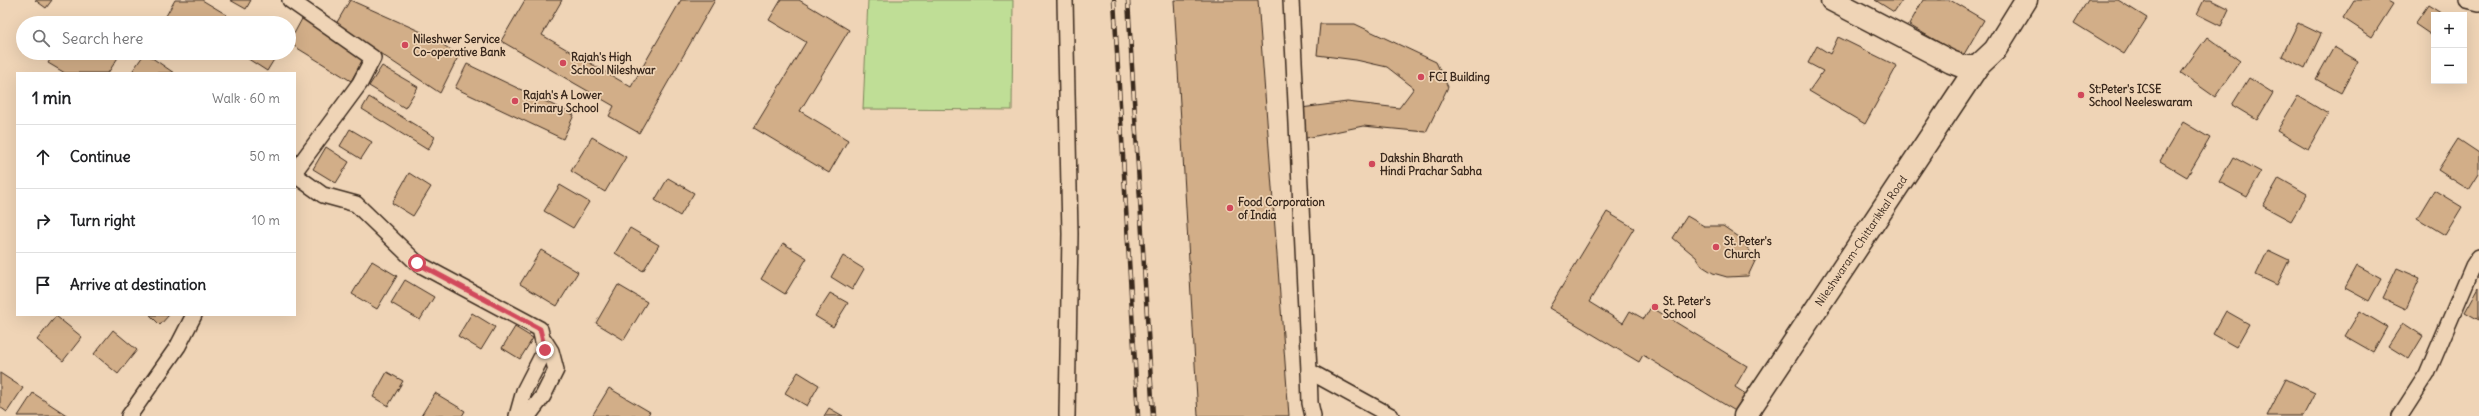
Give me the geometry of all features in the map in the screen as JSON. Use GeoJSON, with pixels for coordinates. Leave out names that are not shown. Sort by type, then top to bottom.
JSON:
{"type":"FeatureCollection","features":[{"type":"Feature","properties":{"kind":"main road"},"geometry":{"type":"LineString","coordinates":[[1832,0],[1951,62],[1964,67],[1977,66]]}},
{"type":"Feature","properties":{"kind":"main road","name":"Nileshwaram-Chittarikkal Road"},"geometry":{"type":"LineString","coordinates":[[1745,416],[1977,66],[1995,50],[2026,0]]}},
{"type":"Feature","properties":{"kind":"street"},"geometry":{"type":"LineString","coordinates":[[290,0],[373,58],[360,83],[296,170]]}},
{"type":"Feature","properties":{"kind":"street"},"geometry":{"type":"LineString","coordinates":[[1064,0],[1070,234],[1067,416]]}},
{"type":"Feature","properties":{"kind":"street"},"geometry":{"type":"LineString","coordinates":[[1291,0],[1310,403],[1313,416]]}},
{"type":"Feature","properties":{"kind":"street"},"geometry":{"type":"LineString","coordinates":[[2467,0],[2479,3]]}},
{"type":"Feature","properties":{"kind":"street"},"geometry":{"type":"LineString","coordinates":[[296,176],[323,195],[356,204],[417,263],[540,329],[545,350],[524,391],[517,416]]}},
{"type":"Feature","properties":{"kind":"street"},"geometry":{"type":"LineString","coordinates":[[2400,416],[2427,374],[2473,266],[2479,257]]}},
{"type":"Feature","properties":{"kind":"street"},"geometry":{"type":"LineString","coordinates":[[129,416],[178,346],[193,316]]}},
{"type":"Feature","properties":{"kind":"street"},"geometry":{"type":"LineString","coordinates":[[528,416],[543,396],[556,370],[551,351],[542,335]]}},
{"type":"Feature","properties":{"kind":"street"},"geometry":{"type":"LineString","coordinates":[[1309,371],[1391,416]]}},
{"type":"Feature","properties":{"kind":"green space"},"geometry":{"type":"Polygon","coordinates":[[[868,0],[1013,0],[1012,110],[863,109],[868,0]]]}},
{"type":"Feature","properties":{"kind":"building"},"geometry":{"type":"Polygon","coordinates":[[[35,0],[52,0],[46,8],[35,0]]]}},
{"type":"Feature","properties":{"kind":"building"},"geometry":{"type":"Polygon","coordinates":[[[175,0],[202,0],[227,15],[226,16],[166,16],[175,0]]]}},
{"type":"Feature","properties":{"kind":"building"},"geometry":{"type":"Polygon","coordinates":[[[230,0],[251,0],[246,9],[230,0]]]}},
{"type":"Feature","properties":{"kind":"building","name":"Nileshwer Service Co-operative Bank"},"geometry":{"type":"Polygon","coordinates":[[[350,0],[426,34],[459,55],[440,93],[336,24],[350,0]]]}},
{"type":"Feature","properties":{"kind":"building","name":"Rajah's High School Nileshwar"},"geometry":{"type":"Polygon","coordinates":[[[525,0],[562,0],[542,35],[631,87],[681,0],[715,0],[639,133],[609,116],[614,106],[501,41],[525,0]]]}},
{"type":"Feature","properties":{"kind":"building"},"geometry":{"type":"Polygon","coordinates":[[[781,0],[799,0],[849,30],[800,111],[848,140],[829,173],[754,128],[806,42],[769,20],[781,0]]]}},
{"type":"Feature","properties":{"kind":"building","name":"Food Corporation of India"},"geometry":{"type":"Polygon","coordinates":[[[1174,0],[1258,0],[1289,416],[1198,416],[1174,0]]]}},
{"type":"Feature","properties":{"kind":"building"},"geometry":{"type":"Polygon","coordinates":[[[1875,0],[1902,0],[1894,12],[1875,0]]]}},
{"type":"Feature","properties":{"kind":"building"},"geometry":{"type":"Polygon","coordinates":[[[1923,0],[1950,0],[1984,20],[1963,56],[1909,25],[1923,0]]]}},
{"type":"Feature","properties":{"kind":"building"},"geometry":{"type":"Polygon","coordinates":[[[2088,0],[2118,0],[2147,18],[2124,54],[2074,23],[2088,0]]]}},
{"type":"Feature","properties":{"kind":"building"},"geometry":{"type":"Polygon","coordinates":[[[2204,0],[2211,0],[2229,9],[2221,26],[2197,14],[2204,0]]]}},
{"type":"Feature","properties":{"kind":"building"},"geometry":{"type":"Polygon","coordinates":[[[2354,0],[2386,0],[2393,4],[2372,37],[2343,18],[2354,0]]]}},
{"type":"Feature","properties":{"kind":"building"},"geometry":{"type":"Polygon","coordinates":[[[2428,5],[2439,12],[2431,12],[2431,35],[2415,24],[2428,5]]]}},
{"type":"Feature","properties":{"kind":"building"},"geometry":{"type":"Polygon","coordinates":[[[303,17],[366,55],[351,81],[296,47],[296,30],[303,17]]]}},
{"type":"Feature","properties":{"kind":"building"},"geometry":{"type":"Polygon","coordinates":[[[2298,23],[2321,34],[2305,68],[2282,56],[2298,23]]]}},
{"type":"Feature","properties":{"kind":"building","name":"FCI Building"},"geometry":{"type":"Polygon","coordinates":[[[1320,24],[1355,24],[1436,62],[1448,87],[1426,132],[1363,126],[1297,140],[1301,108],[1347,102],[1399,108],[1414,88],[1387,67],[1356,60],[1317,55],[1320,24]]]}},
{"type":"Feature","properties":{"kind":"building"},"geometry":{"type":"Polygon","coordinates":[[[1838,37],[1897,66],[1865,124],[1809,91],[1823,71],[1808,63],[1817,46],[1830,54],[1838,37]]]}},
{"type":"Feature","properties":{"kind":"building"},"geometry":{"type":"Polygon","coordinates":[[[2207,37],[2240,61],[2215,97],[2181,73],[2207,37]]]}},
{"type":"Feature","properties":{"kind":"building"},"geometry":{"type":"Polygon","coordinates":[[[2334,47],[2358,61],[2341,93],[2316,79],[2334,47]]]}},
{"type":"Feature","properties":{"kind":"building"},"geometry":{"type":"Polygon","coordinates":[[[50,60],[116,60],[109,72],[63,72],[48,63],[50,60]]]}},
{"type":"Feature","properties":{"kind":"building"},"geometry":{"type":"Polygon","coordinates":[[[140,60],[155,60],[173,72],[132,72],[140,60]]]}},
{"type":"Feature","properties":{"kind":"building"},"geometry":{"type":"Polygon","coordinates":[[[250,60],[274,60],[267,71],[250,60]]]}},
{"type":"Feature","properties":{"kind":"building","name":"Rajah's A Lower Primary School"},"geometry":{"type":"Polygon","coordinates":[[[467,64],[574,115],[563,139],[455,88],[467,64]]]}},
{"type":"Feature","properties":{"kind":"building"},"geometry":{"type":"Polygon","coordinates":[[[382,66],[418,87],[405,108],[369,86],[382,66]]]}},
{"type":"Feature","properties":{"kind":"building"},"geometry":{"type":"Polygon","coordinates":[[[2249,78],[2273,93],[2257,120],[2232,105],[2249,78]]]}},
{"type":"Feature","properties":{"kind":"building"},"geometry":{"type":"Polygon","coordinates":[[[2298,96],[2328,114],[2308,149],[2277,131],[2298,96]]]}},
{"type":"Feature","properties":{"kind":"building"},"geometry":{"type":"Polygon","coordinates":[[[369,97],[435,137],[428,150],[362,109],[369,97]]]}},
{"type":"Feature","properties":{"kind":"building"},"geometry":{"type":"Polygon","coordinates":[[[2183,122],[2210,138],[2187,177],[2160,161],[2183,122]]]}},
{"type":"Feature","properties":{"kind":"building"},"geometry":{"type":"Polygon","coordinates":[[[350,129],[372,142],[361,159],[340,146],[350,129]]]}},
{"type":"Feature","properties":{"kind":"building"},"geometry":{"type":"Polygon","coordinates":[[[592,137],[626,157],[605,192],[571,171],[592,137]]]}},
{"type":"Feature","properties":{"kind":"building"},"geometry":{"type":"Polygon","coordinates":[[[2458,139],[2479,153],[2479,174],[2469,190],[2438,170],[2458,139]]]}},
{"type":"Feature","properties":{"kind":"building"},"geometry":{"type":"Polygon","coordinates":[[[326,147],[349,162],[336,183],[313,169],[326,147]]]}},
{"type":"Feature","properties":{"kind":"building"},"geometry":{"type":"Polygon","coordinates":[[[2233,157],[2261,172],[2247,197],[2219,182],[2233,157]]]}},
{"type":"Feature","properties":{"kind":"building"},"geometry":{"type":"Polygon","coordinates":[[[409,173],[431,187],[413,216],[392,203],[409,173]]]}},
{"type":"Feature","properties":{"kind":"building"},"geometry":{"type":"Polygon","coordinates":[[[668,178],[694,193],[680,216],[655,200],[668,178]]]}},
{"type":"Feature","properties":{"kind":"building"},"geometry":{"type":"Polygon","coordinates":[[[2279,178],[2307,194],[2291,221],[2263,206],[2279,178]]]}},
{"type":"Feature","properties":{"kind":"building"},"geometry":{"type":"Polygon","coordinates":[[[560,185],[589,202],[573,228],[544,211],[560,185]]]}},
{"type":"Feature","properties":{"kind":"building"},"geometry":{"type":"Polygon","coordinates":[[[2434,190],[2462,207],[2445,235],[2417,218],[2434,190]]]}},
{"type":"Feature","properties":{"kind":"building","name":"St. Peter's School"},"geometry":{"type":"Polygon","coordinates":[[[1607,212],[1634,228],[1589,302],[1623,323],[1630,311],[1644,319],[1651,307],[1747,366],[1735,387],[1752,398],[1742,415],[1643,355],[1639,362],[1549,308],[1607,212]]]}},
{"type":"Feature","properties":{"kind":"building","name":"St. Peter's Church"},"geometry":{"type":"Polygon","coordinates":[[[1687,216],[1704,226],[1723,226],[1739,237],[1756,259],[1748,276],[1727,277],[1713,273],[1702,266],[1696,257],[1673,238],[1687,216]]]}},
{"type":"Feature","properties":{"kind":"building"},"geometry":{"type":"Polygon","coordinates":[[[630,228],[659,245],[643,271],[615,253],[630,228]]]}},
{"type":"Feature","properties":{"kind":"building"},"geometry":{"type":"Polygon","coordinates":[[[783,243],[807,258],[785,294],[761,279],[783,243]]]}},
{"type":"Feature","properties":{"kind":"building"},"geometry":{"type":"Polygon","coordinates":[[[541,250],[578,272],[557,306],[520,284],[541,250]]]}},
{"type":"Feature","properties":{"kind":"building"},"geometry":{"type":"Polygon","coordinates":[[[2268,250],[2289,260],[2277,285],[2256,275],[2268,250]]]}},
{"type":"Feature","properties":{"kind":"building"},"geometry":{"type":"Polygon","coordinates":[[[843,256],[864,269],[852,290],[831,277],[843,256]]]}},
{"type":"Feature","properties":{"kind":"building"},"geometry":{"type":"Polygon","coordinates":[[[372,261],[397,276],[377,309],[352,294],[372,261]]]}},
{"type":"Feature","properties":{"kind":"building"},"geometry":{"type":"Polygon","coordinates":[[[2357,266],[2381,279],[2369,301],[2345,288],[2357,266]]]}},
{"type":"Feature","properties":{"kind":"building"},"geometry":{"type":"Polygon","coordinates":[[[2397,268],[2420,278],[2406,309],[2383,298],[2397,268]]]}},
{"type":"Feature","properties":{"kind":"building"},"geometry":{"type":"Polygon","coordinates":[[[405,280],[434,297],[420,320],[391,303],[405,280]]]}},
{"type":"Feature","properties":{"kind":"building"},"geometry":{"type":"Polygon","coordinates":[[[618,285],[647,302],[624,340],[596,323],[618,285]]]}},
{"type":"Feature","properties":{"kind":"building"},"geometry":{"type":"Polygon","coordinates":[[[2479,287],[2479,320],[2465,312],[2479,287]]]}},
{"type":"Feature","properties":{"kind":"building"},"geometry":{"type":"Polygon","coordinates":[[[830,293],[848,303],[833,327],[815,316],[830,293]]]}},
{"type":"Feature","properties":{"kind":"building"},"geometry":{"type":"Polygon","coordinates":[[[2226,311],[2249,324],[2236,347],[2213,334],[2226,311]]]}},
{"type":"Feature","properties":{"kind":"building"},"geometry":{"type":"Polygon","coordinates":[[[2360,311],[2387,327],[2373,352],[2345,336],[2360,311]]]}},
{"type":"Feature","properties":{"kind":"building"},"geometry":{"type":"Polygon","coordinates":[[[472,313],[495,327],[481,350],[458,336],[472,313]]]}},
{"type":"Feature","properties":{"kind":"building"},"geometry":{"type":"Polygon","coordinates":[[[56,316],[82,337],[63,361],[37,340],[56,316]]]}},
{"type":"Feature","properties":{"kind":"building"},"geometry":{"type":"Polygon","coordinates":[[[151,316],[168,316],[160,325],[151,316]]]}},
{"type":"Feature","properties":{"kind":"building"},"geometry":{"type":"Polygon","coordinates":[[[2403,323],[2423,336],[2409,359],[2388,346],[2403,323]]]}},
{"type":"Feature","properties":{"kind":"building"},"geometry":{"type":"Polygon","coordinates":[[[515,327],[533,338],[520,359],[502,348],[515,327]]]}},
{"type":"Feature","properties":{"kind":"building"},"geometry":{"type":"Polygon","coordinates":[[[113,330],[137,350],[118,374],[94,354],[113,330]]]}},
{"type":"Feature","properties":{"kind":"building"},"geometry":{"type":"Polygon","coordinates":[[[387,372],[403,381],[388,406],[373,397],[387,372]]]}},
{"type":"Feature","properties":{"kind":"building"},"geometry":{"type":"Polygon","coordinates":[[[798,372],[819,385],[807,406],[785,393],[798,372]]]}},
{"type":"Feature","properties":{"kind":"building"},"geometry":{"type":"Polygon","coordinates":[[[0,373],[23,388],[7,412],[0,407],[0,373]]]}},
{"type":"Feature","properties":{"kind":"building"},"geometry":{"type":"Polygon","coordinates":[[[2286,379],[2315,393],[2303,416],[2267,416],[2286,379]]]}},
{"type":"Feature","properties":{"kind":"building"},"geometry":{"type":"Polygon","coordinates":[[[609,388],[650,412],[647,416],[592,416],[609,388]]]}},
{"type":"Feature","properties":{"kind":"building"},"geometry":{"type":"Polygon","coordinates":[[[33,393],[68,416],[18,416],[33,393]]]}},
{"type":"Feature","properties":{"kind":"building"},"geometry":{"type":"Polygon","coordinates":[[[435,393],[465,411],[462,416],[421,416],[435,393]]]}},
{"type":"Feature","properties":{"kind":"building"},"geometry":{"type":"Polygon","coordinates":[[[829,408],[843,416],[824,416],[829,408]]]}},
{"type":"Feature","properties":{"kind":"railway"},"geometry":{"type":"LineString","coordinates":[[1114,0],[1138,416]]}},
{"type":"Feature","properties":{"kind":"railway"},"geometry":{"type":"LineString","coordinates":[[1128,0],[1153,416]]}},
{"type":"Feature","properties":{"kind":"place","name":"Nileshwer Service Co-operative Bank"},"geometry":{"type":"Point","coordinates":[405,45]}},
{"type":"Feature","properties":{"kind":"place","name":"Rajah's High School Nileshwar"},"geometry":{"type":"Point","coordinates":[563,63]}},
{"type":"Feature","properties":{"kind":"place","name":"FCI Building"},"geometry":{"type":"Point","coordinates":[1421,77]}},
{"type":"Feature","properties":{"kind":"place","name":"St:Peter's ICSE School Neeleswaram"},"geometry":{"type":"Point","coordinates":[2081,95]}},
{"type":"Feature","properties":{"kind":"place","name":"Rajah's A Lower Primary School"},"geometry":{"type":"Point","coordinates":[515,101]}},
{"type":"Feature","properties":{"kind":"place","name":"Dakshin Bharath Hindi Prachar Sabha"},"geometry":{"type":"Point","coordinates":[1372,164]}},
{"type":"Feature","properties":{"kind":"place","name":"Food Corporation of India"},"geometry":{"type":"Point","coordinates":[1230,208]}},
{"type":"Feature","properties":{"kind":"place","name":"St. Peter's Church"},"geometry":{"type":"Point","coordinates":[1716,247]}},
{"type":"Feature","properties":{"kind":"place","name":"St. Peter's School"},"geometry":{"type":"Point","coordinates":[1655,307]}},
{"type":"Feature","properties":{"kind":"route"},"geometry":{"type":"LineString","coordinates":[[417,263],[493,302],[540,329],[545,350]]}}]}
